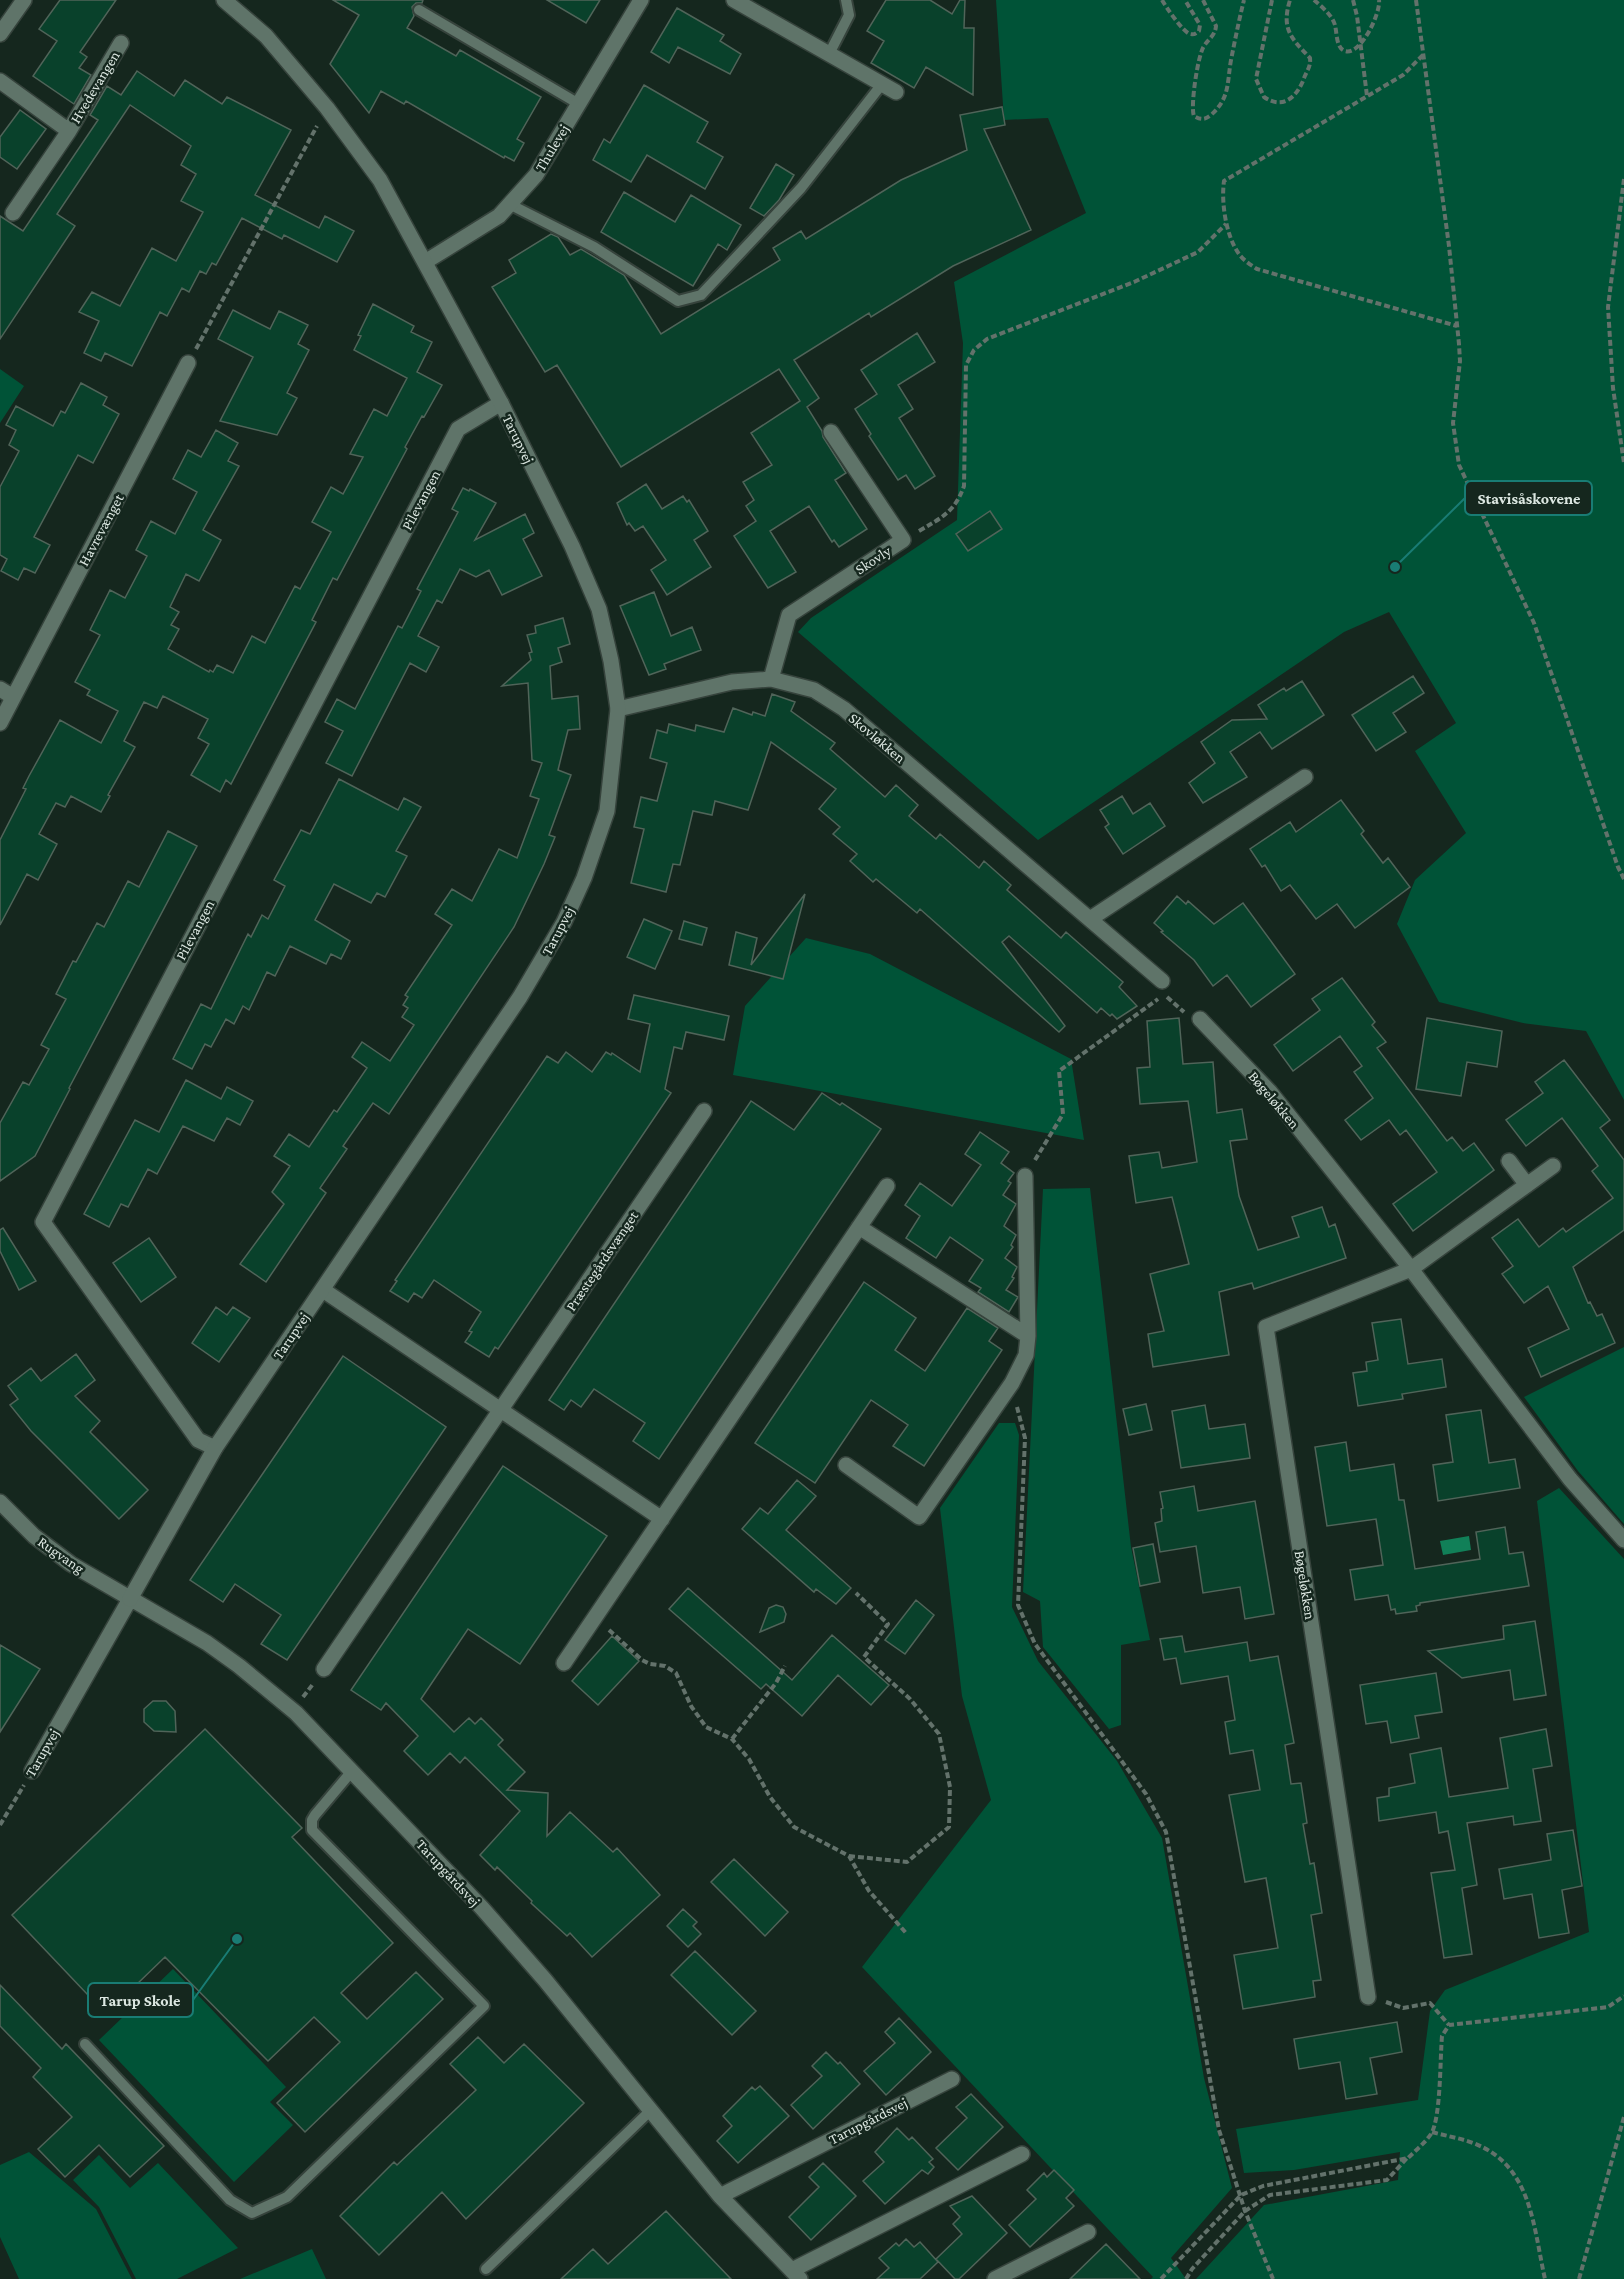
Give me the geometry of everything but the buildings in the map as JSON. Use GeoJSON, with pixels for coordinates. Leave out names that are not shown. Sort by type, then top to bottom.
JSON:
{"type":"FeatureCollection","features":[{"type":"Feature","properties":{"kind":"street","name":"Tarupvej"},"geometry":{"type":"LineString","coordinates":[[32,1771],[215,1448],[520,997],[564,922],[584,878],[607,811],[618,709],[611,662],[599,609],[572,546],[501,403],[380,180],[327,108],[266,36],[224,0]]}},
{"type":"Feature","properties":{"kind":"street","name":"Thulevej"},"geometry":{"type":"LineString","coordinates":[[425,262],[499,216],[536,175],[642,0]]}},
{"type":"Feature","properties":{"kind":"street"},"geometry":{"type":"LineString","coordinates":[[734,0],[896,92]]}},
{"type":"Feature","properties":{"kind":"street"},"geometry":{"type":"LineString","coordinates":[[0,34],[18,3]]}},
{"type":"Feature","properties":{"kind":"street","name":"Hvedevangen"},"geometry":{"type":"LineString","coordinates":[[13,213],[69,131],[121,43]]}},
{"type":"Feature","properties":{"kind":"street","name":"Hvedevangen"},"geometry":{"type":"LineString","coordinates":[[0,81],[69,131]]}},
{"type":"Feature","properties":{"kind":"street","name":"Havrevænget"},"geometry":{"type":"LineString","coordinates":[[0,723],[7,693],[188,363]]}},
{"type":"Feature","properties":{"kind":"street","name":"Pilevangen"},"geometry":{"type":"LineString","coordinates":[[215,1448],[198,1440],[43,1222],[458,429],[501,403]]}},
{"type":"Feature","properties":{"kind":"street","name":"Skovly"},"geometry":{"type":"LineString","coordinates":[[771,679],[789,615],[903,540],[831,432]]}},
{"type":"Feature","properties":{"kind":"street","name":"Skovløkken"},"geometry":{"type":"LineString","coordinates":[[618,709],[732,682],[771,679],[814,690],[844,709],[1162,981]]}},
{"type":"Feature","properties":{"kind":"street"},"geometry":{"type":"LineString","coordinates":[[1090,919],[1305,777]]}},
{"type":"Feature","properties":{"kind":"street","name":"Bøgeløkken"},"geometry":{"type":"LineString","coordinates":[[1200,1019],[1270,1092],[1411,1269],[1570,1479],[1624,1540]]}},
{"type":"Feature","properties":{"kind":"street","name":"Præstegårdsvænget"},"geometry":{"type":"LineString","coordinates":[[324,1669],[704,1111]]}},
{"type":"Feature","properties":{"kind":"street"},"geometry":{"type":"LineString","coordinates":[[1509,1161],[1527,1185]]}},
{"type":"Feature","properties":{"kind":"street","name":"Bøgeløkken"},"geometry":{"type":"LineString","coordinates":[[1368,1997],[1266,1327],[1411,1269],[1553,1166]]}},
{"type":"Feature","properties":{"kind":"street"},"geometry":{"type":"LineString","coordinates":[[846,1465],[919,1517],[1012,1383],[1026,1355],[1028,1336],[1025,1176]]}},
{"type":"Feature","properties":{"kind":"street"},"geometry":{"type":"LineString","coordinates":[[564,1663],[887,1186]]}},
{"type":"Feature","properties":{"kind":"street"},"geometry":{"type":"LineString","coordinates":[[859,1227],[1028,1336]]}},
{"type":"Feature","properties":{"kind":"street"},"geometry":{"type":"LineString","coordinates":[[323,1290],[662,1519]]}},
{"type":"Feature","properties":{"kind":"street","name":"Rugvang"},"geometry":{"type":"LineString","coordinates":[[0,1502],[34,1536],[62,1557],[130,1599]]}},
{"type":"Feature","properties":{"kind":"street","name":"Tarupgårdsvej"},"geometry":{"type":"LineString","coordinates":[[130,1599],[207,1643],[239,1666],[293,1711],[482,1908],[545,1980],[720,2196],[796,2275],[1022,2154]]}},
{"type":"Feature","properties":{"kind":"street","name":"Tarupgårdsvej"},"geometry":{"type":"LineString","coordinates":[[720,2196],[952,2079]]}},
{"type":"Feature","properties":{"kind":"street"},"geometry":{"type":"LineString","coordinates":[[995,2279],[1088,2232]]}},
{"type":"Feature","properties":{"kind":"lane"},"geometry":{"type":"LineString","coordinates":[[829,54],[849,15],[846,0]]}},
{"type":"Feature","properties":{"kind":"lane"},"geometry":{"type":"LineString","coordinates":[[419,10],[579,104]]}},
{"type":"Feature","properties":{"kind":"lane"},"geometry":{"type":"LineString","coordinates":[[509,204],[594,247],[678,302],[701,295],[801,188],[882,84]]}},
{"type":"Feature","properties":{"kind":"lane"},"geometry":{"type":"LineString","coordinates":[[85,2044],[230,2200],[252,2213],[288,2197],[484,2006],[312,1830],[312,1820],[315,1815],[352,1771]]}},
{"type":"Feature","properties":{"kind":"lane"},"geometry":{"type":"LineString","coordinates":[[486,2270],[650,2110]]}},
{"type":"Feature","properties":{"kind":"path"},"geometry":{"type":"LineString","coordinates":[[1162,0],[1185,30],[1189,34],[1195,34],[1199,31],[1200,25],[1185,0]]}},
{"type":"Feature","properties":{"kind":"path"},"geometry":{"type":"LineString","coordinates":[[1203,0],[1216,26],[1213,37],[1203,47],[1191,105],[1194,116],[1200,119],[1207,118],[1221,106],[1228,86],[1244,0]]}},
{"type":"Feature","properties":{"kind":"path"},"geometry":{"type":"LineString","coordinates":[[1272,0],[1256,79],[1264,97],[1280,102],[1290,99],[1299,92],[1303,79],[1311,67],[1310,58],[1291,38],[1286,17],[1290,0]]}},
{"type":"Feature","properties":{"kind":"path"},"geometry":{"type":"LineString","coordinates":[[1314,0],[1335,22],[1339,47],[1344,51],[1350,51],[1360,44],[1378,13],[1379,0]]}},
{"type":"Feature","properties":{"kind":"path"},"geometry":{"type":"LineString","coordinates":[[1353,0],[1367,96]]}},
{"type":"Feature","properties":{"kind":"path"},"geometry":{"type":"LineString","coordinates":[[1416,0],[1449,246],[1457,326],[1460,361],[1453,423],[1459,465],[1534,623],[1624,879]]}},
{"type":"Feature","properties":{"kind":"path"},"geometry":{"type":"LineString","coordinates":[[1423,55],[1403,75],[1224,182],[1226,224],[1239,255],[1257,269],[1457,326]]}},
{"type":"Feature","properties":{"kind":"path"},"geometry":{"type":"LineString","coordinates":[[188,363],[327,108]]}},
{"type":"Feature","properties":{"kind":"path"},"geometry":{"type":"LineString","coordinates":[[1624,179],[1608,307],[1613,388],[1624,463]]}},
{"type":"Feature","properties":{"kind":"path"},"geometry":{"type":"LineString","coordinates":[[903,540],[944,516],[958,502],[964,486],[966,365],[974,350],[987,339],[1134,282],[1198,252],[1226,224]]}},
{"type":"Feature","properties":{"kind":"path"},"geometry":{"type":"LineString","coordinates":[[1025,1176],[1063,1114],[1059,1071],[1165,994],[1191,1018],[1200,1019]]}},
{"type":"Feature","properties":{"kind":"path"},"geometry":{"type":"LineString","coordinates":[[1012,1383],[1024,1438],[1018,1605],[1035,1644],[1146,1794],[1166,1832],[1219,2130],[1245,2211],[1273,2279]]}},
{"type":"Feature","properties":{"kind":"path"},"geometry":{"type":"LineString","coordinates":[[594,1618],[642,1660],[650,1664],[665,1666],[676,1673],[691,1706],[706,1726],[732,1739],[749,1760],[770,1797],[794,1827],[849,1856],[907,1862],[949,1827],[950,1787],[939,1734],[910,1699],[864,1657],[888,1624],[856,1593]]}},
{"type":"Feature","properties":{"kind":"path"},"geometry":{"type":"LineString","coordinates":[[732,1739],[776,1683],[785,1666]]}},
{"type":"Feature","properties":{"kind":"path"},"geometry":{"type":"LineString","coordinates":[[293,1711],[324,1669]]}},
{"type":"Feature","properties":{"kind":"path","name":"Tarupvej"},"geometry":{"type":"LineString","coordinates":[[0,1825],[32,1771]]}},
{"type":"Feature","properties":{"kind":"path"},"geometry":{"type":"LineString","coordinates":[[849,1856],[869,1891],[906,1933]]}},
{"type":"Feature","properties":{"kind":"path"},"geometry":{"type":"LineString","coordinates":[[1449,2025],[1608,2007],[1624,1996]]}},
{"type":"Feature","properties":{"kind":"path"},"geometry":{"type":"LineString","coordinates":[[1368,1997],[1402,2008],[1430,2003],[1449,2025]]}},
{"type":"Feature","properties":{"kind":"path"},"geometry":{"type":"LineString","coordinates":[[1186,2279],[1192,2269],[1245,2211],[1270,2195],[1387,2180],[1432,2132],[1436,2114],[1442,2036],[1449,2025]]}},
{"type":"Feature","properties":{"kind":"path"},"geometry":{"type":"LineString","coordinates":[[1579,2279],[1624,2118]]}},
{"type":"Feature","properties":{"kind":"path"},"geometry":{"type":"LineString","coordinates":[[1432,2132],[1474,2143],[1510,2167],[1525,2192],[1545,2279]]}},
{"type":"Feature","properties":{"kind":"path"},"geometry":{"type":"LineString","coordinates":[[1161,2279],[1241,2194],[1263,2186],[1408,2158]]}},
{"type":"Feature","properties":{"kind":"shaded area"},"geometry":{"type":"Polygon","coordinates":[[[996,0],[1624,0],[1624,1100],[1586,1031],[1523,1023],[1439,1002],[1397,924],[1415,880],[1466,833],[1415,751],[1456,723],[1389,612],[1344,632],[1038,840],[798,632],[811,618],[957,520],[963,343],[954,282],[1086,213],[1048,118],[1004,120],[996,0]]]}},
{"type":"Feature","properties":{"kind":"shaded area"},"geometry":{"type":"Polygon","coordinates":[[[0,369],[24,386],[0,423],[0,369]]]}},
{"type":"Feature","properties":{"kind":"shaded area"},"geometry":{"type":"Polygon","coordinates":[[[806,938],[870,954],[1071,1059],[1084,1140],[733,1075],[745,1006],[806,938]]]}},
{"type":"Feature","properties":{"kind":"shaded area"},"geometry":{"type":"Polygon","coordinates":[[[1090,1188],[1131,1547],[1150,1640],[1121,1645],[1121,1725],[1109,1729],[1043,1647],[1040,1601],[1023,1592],[1043,1189],[1090,1188]]]}},
{"type":"Feature","properties":{"kind":"shaded area"},"geometry":{"type":"Polygon","coordinates":[[[1624,1347],[1624,1524],[1578,1471],[1524,1397],[1624,1347]]]}},
{"type":"Feature","properties":{"kind":"shaded area"},"geometry":{"type":"Polygon","coordinates":[[[999,1423],[1015,1423],[1019,1435],[1012,1607],[1038,1661],[1117,1761],[1162,1838],[1204,2078],[1232,2188],[1171,2258],[1186,2279],[1151,2279],[1153,2277],[862,1967],[991,1800],[962,1696],[940,1508],[999,1423]]]}},
{"type":"Feature","properties":{"kind":"shaded area"},"geometry":{"type":"Polygon","coordinates":[[[1559,1488],[1624,1559],[1624,2279],[1196,2279],[1264,2205],[1398,2180],[1400,2152],[1294,2170],[1244,2173],[1236,2129],[1418,2100],[1430,2011],[1445,1990],[1589,1932],[1537,1501],[1559,1488]]]}},
{"type":"Feature","properties":{"kind":"shaded area"},"geometry":{"type":"Polygon","coordinates":[[[1469,1536],[1471,1550],[1443,1555],[1440,1541],[1469,1536]]]}},
{"type":"Feature","properties":{"kind":"shaded area"},"geometry":{"type":"Polygon","coordinates":[[[173,1969],[286,2087],[270,2102],[293,2125],[234,2182],[99,2040],[173,1969]]]}},
{"type":"Feature","properties":{"kind":"shaded area"},"geometry":{"type":"Polygon","coordinates":[[[29,2152],[96,2209],[132,2279],[19,2279],[0,2237],[0,2165],[29,2152]]]}},
{"type":"Feature","properties":{"kind":"shaded area"},"geometry":{"type":"Polygon","coordinates":[[[99,2155],[130,2188],[158,2163],[238,2248],[177,2279],[136,2279],[99,2207],[73,2180],[99,2155]]]}},
{"type":"Feature","properties":{"kind":"shaded area"},"geometry":{"type":"Polygon","coordinates":[[[312,2249],[326,2279],[240,2279],[312,2249]]]}},
{"type":"Feature","properties":{"kind":"place","name":"Stavisåskovene"},"geometry":{"type":"Point","coordinates":[1395,567]}},
{"type":"Feature","properties":{"kind":"place","name":"Tarup Skole"},"geometry":{"type":"Point","coordinates":[237,1939]}}]}
